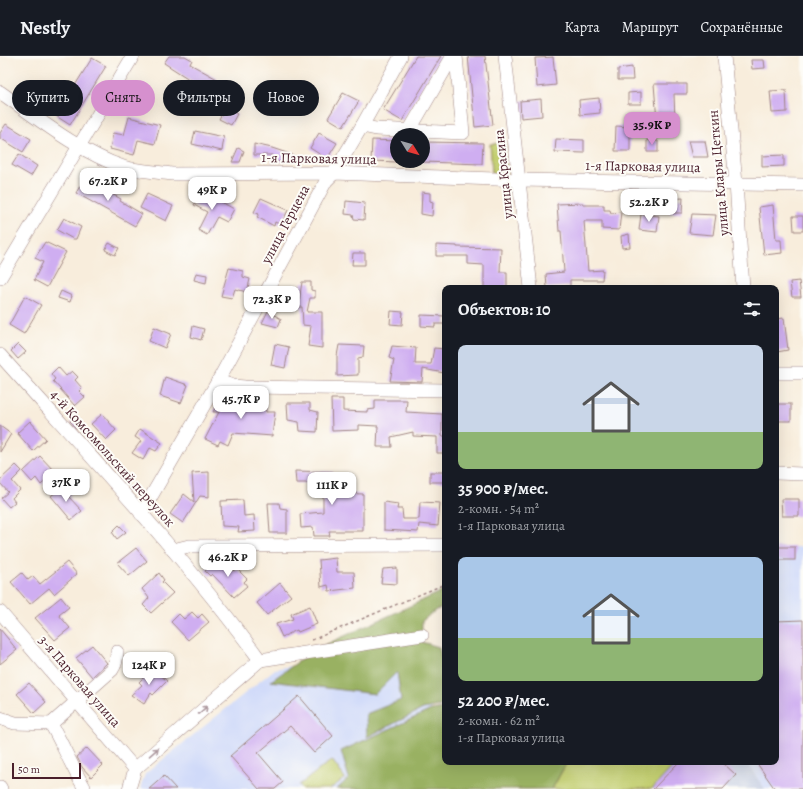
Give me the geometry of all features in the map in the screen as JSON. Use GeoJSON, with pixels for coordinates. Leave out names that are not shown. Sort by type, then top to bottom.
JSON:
{"type":"FeatureCollection","features":[{"type":"Feature","properties":{"kind":"street","name":"улица Герцена"},"geometry":{"type":"LineString","coordinates":[[141,514],[218,381],[326,181],[334,173],[401,56]]}},
{"type":"Feature","properties":{"kind":"street","name":"улица Красина"},"geometry":{"type":"LineString","coordinates":[[505,56],[531,285]]}},
{"type":"Feature","properties":{"kind":"street","name":"улица Клары Цеткин"},"geometry":{"type":"LineString","coordinates":[[724,56],[736,183],[743,285]]}},
{"type":"Feature","properties":{"kind":"street"},"geometry":{"type":"LineString","coordinates":[[0,278],[129,58]]}},
{"type":"Feature","properties":{"kind":"street"},"geometry":{"type":"LineString","coordinates":[[430,132],[463,133],[454,58]]}},
{"type":"Feature","properties":{"kind":"street"},"geometry":{"type":"LineString","coordinates":[[411,128],[454,58]]}},
{"type":"Feature","properties":{"kind":"street","name":"1-я Парковая улица"},"geometry":{"type":"LineString","coordinates":[[0,92],[78,146],[110,162],[125,167],[153,172],[172,174],[334,173],[520,180],[803,185]]}},
{"type":"Feature","properties":{"kind":"street"},"geometry":{"type":"LineString","coordinates":[[362,126],[390,130]]}},
{"type":"Feature","properties":{"kind":"street","name":"4-й Комсомольский переулок"},"geometry":{"type":"LineString","coordinates":[[0,355],[173,550],[235,626],[260,660]]}},
{"type":"Feature","properties":{"kind":"street"},"geometry":{"type":"LineString","coordinates":[[779,374],[803,373]]}},
{"type":"Feature","properties":{"kind":"street"},"geometry":{"type":"LineString","coordinates":[[218,381],[233,386],[245,387],[442,390]]}},
{"type":"Feature","properties":{"kind":"street"},"geometry":{"type":"LineString","coordinates":[[779,473],[803,474]]}},
{"type":"Feature","properties":{"kind":"street"},"geometry":{"type":"LineString","coordinates":[[173,550],[189,546],[442,545]]}},
{"type":"Feature","properties":{"kind":"street","name":"3-я Парковая улица"},"geometry":{"type":"LineString","coordinates":[[0,612],[135,769]]}},
{"type":"Feature","properties":{"kind":"street"},"geometry":{"type":"LineString","coordinates":[[130,788],[135,769],[260,660],[422,635]]}},
{"type":"Feature","properties":{"kind":"street"},"geometry":{"type":"LineString","coordinates":[[0,718],[15,723],[51,724],[112,670],[116,665],[117,652]]}},
{"type":"Feature","properties":{"kind":"street"},"geometry":{"type":"LineString","coordinates":[[51,724],[64,748],[70,765],[84,787],[83,789]]}},
{"type":"Feature","properties":{"kind":"path"},"geometry":{"type":"LineString","coordinates":[[306,643],[442,585]]}},
{"type":"Feature","properties":{"kind":"shaded area"},"geometry":{"type":"Polygon","coordinates":[[[779,547],[803,547],[803,789],[765,789],[748,765],[779,765],[779,547]]]}},
{"type":"Feature","properties":{"kind":"shaded area"},"geometry":{"type":"Polygon","coordinates":[[[422,642],[440,789],[140,789],[145,774],[275,669],[422,642]]]}},
{"type":"Feature","properties":{"kind":"shaded area"},"geometry":{"type":"Polygon","coordinates":[[[674,765],[748,765],[765,789],[652,789],[674,765]]]}},
{"type":"Feature","properties":{"kind":"green space"},"geometry":{"type":"Polygon","coordinates":[[[505,143],[507,173],[492,174],[490,144],[505,143]]]}},
{"type":"Feature","properties":{"kind":"green space"},"geometry":{"type":"Polygon","coordinates":[[[442,591],[442,608],[436,610],[422,621],[422,642],[439,647],[442,660],[442,706],[423,709],[367,737],[366,714],[401,700],[397,672],[375,694],[271,681],[316,649],[442,591]]]}},
{"type":"Feature","properties":{"kind":"green space"},"geometry":{"type":"Polygon","coordinates":[[[442,708],[442,765],[565,765],[552,789],[337,789],[349,778],[341,751],[431,710],[442,708]]]}},
{"type":"Feature","properties":{"kind":"green space"},"geometry":{"type":"Polygon","coordinates":[[[332,760],[345,778],[330,789],[302,789],[299,785],[332,760]]]}},
{"type":"Feature","properties":{"kind":"green space"},"geometry":{"type":"Polygon","coordinates":[[[565,765],[674,765],[652,789],[552,789],[565,765]]]}},
{"type":"Feature","properties":{"kind":"building"},"geometry":{"type":"Polygon","coordinates":[[[169,56],[185,56],[192,60],[190,64],[217,79],[190,80],[164,63],[169,56]]]}},
{"type":"Feature","properties":{"kind":"building"},"geometry":{"type":"Polygon","coordinates":[[[416,56],[441,56],[402,121],[383,110],[416,56]]]}},
{"type":"Feature","properties":{"kind":"building"},"geometry":{"type":"Polygon","coordinates":[[[468,56],[485,56],[493,125],[475,127],[468,56]]]}},
{"type":"Feature","properties":{"kind":"building"},"geometry":{"type":"Polygon","coordinates":[[[553,57],[556,85],[537,87],[535,58],[553,57]]]}},
{"type":"Feature","properties":{"kind":"building"},"geometry":{"type":"Polygon","coordinates":[[[92,58],[106,66],[97,80],[91,80],[91,91],[83,104],[83,80],[78,80],[92,58]]]}},
{"type":"Feature","properties":{"kind":"building"},"geometry":{"type":"Polygon","coordinates":[[[751,60],[764,60],[765,68],[752,69],[751,60]]]}},
{"type":"Feature","properties":{"kind":"building"},"geometry":{"type":"Polygon","coordinates":[[[632,67],[633,80],[618,80],[618,69],[632,67]]]}},
{"type":"Feature","properties":{"kind":"building"},"geometry":{"type":"Polygon","coordinates":[[[654,84],[687,84],[687,94],[674,94],[675,121],[657,121],[654,84]]]}},
{"type":"Feature","properties":{"kind":"building"},"geometry":{"type":"Polygon","coordinates":[[[786,90],[787,112],[772,113],[770,91],[786,90]]]}},
{"type":"Feature","properties":{"kind":"building"},"geometry":{"type":"Polygon","coordinates":[[[641,92],[641,104],[628,104],[628,93],[641,92]]]}},
{"type":"Feature","properties":{"kind":"building"},"geometry":{"type":"Polygon","coordinates":[[[343,93],[359,101],[343,127],[328,118],[343,93]]]}},
{"type":"Feature","properties":{"kind":"building"},"geometry":{"type":"Polygon","coordinates":[[[599,98],[600,113],[580,115],[579,100],[599,98]]]}},
{"type":"Feature","properties":{"kind":"building"},"geometry":{"type":"Polygon","coordinates":[[[541,99],[542,116],[521,118],[520,101],[541,99]]]}},
{"type":"Feature","properties":{"kind":"building"},"geometry":{"type":"Polygon","coordinates":[[[56,116],[75,116],[70,125],[56,116]]]}},
{"type":"Feature","properties":{"kind":"building"},"geometry":{"type":"Polygon","coordinates":[[[221,116],[236,116],[231,125],[219,119],[221,116]]]}},
{"type":"Feature","properties":{"kind":"building"},"geometry":{"type":"Polygon","coordinates":[[[129,117],[160,125],[155,144],[138,140],[134,155],[110,149],[113,133],[124,135],[129,117]]]}},
{"type":"Feature","properties":{"kind":"building"},"geometry":{"type":"Polygon","coordinates":[[[6,124],[31,139],[23,152],[0,138],[0,133],[6,124]]]}},
{"type":"Feature","properties":{"kind":"building"},"geometry":{"type":"Polygon","coordinates":[[[616,126],[630,127],[630,151],[615,151],[616,126]]]}},
{"type":"Feature","properties":{"kind":"building"},"geometry":{"type":"Polygon","coordinates":[[[195,131],[224,137],[222,151],[192,144],[195,131]]]}},
{"type":"Feature","properties":{"kind":"building"},"geometry":{"type":"Polygon","coordinates":[[[319,133],[337,143],[327,159],[310,148],[319,133]]]}},
{"type":"Feature","properties":{"kind":"building"},"geometry":{"type":"Polygon","coordinates":[[[556,139],[584,140],[584,153],[555,152],[556,139]]]}},
{"type":"Feature","properties":{"kind":"building"},"geometry":{"type":"Polygon","coordinates":[[[372,140],[390,141],[390,162],[371,161],[372,140]]]}},
{"type":"Feature","properties":{"kind":"building"},"geometry":{"type":"Polygon","coordinates":[[[647,140],[658,141],[658,152],[647,152],[647,140]]]}},
{"type":"Feature","properties":{"kind":"building"},"geometry":{"type":"Polygon","coordinates":[[[688,141],[705,141],[708,157],[692,157],[688,141]]]}},
{"type":"Feature","properties":{"kind":"building"},"geometry":{"type":"Polygon","coordinates":[[[430,142],[483,143],[482,164],[430,162],[430,142]]]}},
{"type":"Feature","properties":{"kind":"building"},"geometry":{"type":"Polygon","coordinates":[[[254,144],[293,155],[292,161],[272,162],[272,155],[254,155],[254,144]]]}},
{"type":"Feature","properties":{"kind":"building"},"geometry":{"type":"Polygon","coordinates":[[[238,148],[244,151],[240,162],[232,162],[238,148]]]}},
{"type":"Feature","properties":{"kind":"building"},"geometry":{"type":"Polygon","coordinates":[[[19,154],[37,166],[31,176],[12,165],[19,154]]]}},
{"type":"Feature","properties":{"kind":"building"},"geometry":{"type":"Polygon","coordinates":[[[784,155],[784,166],[762,167],[762,156],[784,155]]]}},
{"type":"Feature","properties":{"kind":"building"},"geometry":{"type":"Polygon","coordinates":[[[84,179],[121,199],[120,201],[142,214],[135,226],[76,193],[84,179]]]}},
{"type":"Feature","properties":{"kind":"building"},"geometry":{"type":"Polygon","coordinates":[[[201,191],[234,209],[227,222],[217,217],[207,235],[198,230],[207,212],[194,205],[201,191]]]}},
{"type":"Feature","properties":{"kind":"building"},"geometry":{"type":"Polygon","coordinates":[[[422,192],[430,193],[430,201],[433,202],[432,216],[421,214],[422,192]]]}},
{"type":"Feature","properties":{"kind":"building"},"geometry":{"type":"Polygon","coordinates":[[[147,194],[173,206],[166,221],[140,208],[147,194]]]}},
{"type":"Feature","properties":{"kind":"building"},"geometry":{"type":"Polygon","coordinates":[[[261,198],[288,210],[281,225],[275,222],[274,226],[257,217],[259,214],[254,212],[261,198]]]}},
{"type":"Feature","properties":{"kind":"building"},"geometry":{"type":"Polygon","coordinates":[[[683,198],[682,213],[669,213],[667,199],[683,198]]]}},
{"type":"Feature","properties":{"kind":"building"},"geometry":{"type":"Polygon","coordinates":[[[346,201],[365,203],[364,220],[354,219],[353,215],[345,214],[346,201]]]}},
{"type":"Feature","properties":{"kind":"building"},"geometry":{"type":"Polygon","coordinates":[[[583,203],[583,205],[604,205],[604,210],[610,210],[611,213],[621,212],[619,230],[602,229],[602,221],[584,221],[588,271],[603,270],[602,280],[570,280],[570,285],[547,285],[546,274],[564,272],[561,231],[559,231],[557,204],[583,203]]]}},
{"type":"Feature","properties":{"kind":"building"},"geometry":{"type":"Polygon","coordinates":[[[773,205],[776,240],[781,240],[782,253],[764,255],[759,207],[773,205]]]}},
{"type":"Feature","properties":{"kind":"building"},"geometry":{"type":"Polygon","coordinates":[[[641,214],[659,216],[657,232],[639,230],[641,214]]]}},
{"type":"Feature","properties":{"kind":"building"},"geometry":{"type":"Polygon","coordinates":[[[692,214],[716,215],[713,235],[689,233],[692,214]]]}},
{"type":"Feature","properties":{"kind":"building"},"geometry":{"type":"Polygon","coordinates":[[[793,216],[803,216],[803,231],[794,231],[793,216]]]}},
{"type":"Feature","properties":{"kind":"building"},"geometry":{"type":"Polygon","coordinates":[[[64,218],[81,227],[76,239],[73,239],[57,230],[64,218]]]}},
{"type":"Feature","properties":{"kind":"building"},"geometry":{"type":"Polygon","coordinates":[[[629,234],[630,247],[622,248],[621,236],[629,234]]]}},
{"type":"Feature","properties":{"kind":"building"},"geometry":{"type":"Polygon","coordinates":[[[45,242],[66,252],[47,287],[34,280],[43,262],[35,258],[45,242]]]}},
{"type":"Feature","properties":{"kind":"building"},"geometry":{"type":"Polygon","coordinates":[[[109,243],[119,248],[115,255],[105,250],[109,243]]]}},
{"type":"Feature","properties":{"kind":"building"},"geometry":{"type":"Polygon","coordinates":[[[436,245],[501,248],[500,272],[507,272],[507,285],[484,285],[484,265],[468,264],[468,256],[436,256],[436,245]]]}},
{"type":"Feature","properties":{"kind":"building"},"geometry":{"type":"Polygon","coordinates":[[[353,253],[365,253],[365,265],[352,265],[353,253]]]}},
{"type":"Feature","properties":{"kind":"building"},"geometry":{"type":"Polygon","coordinates":[[[229,268],[243,271],[243,277],[250,279],[247,292],[235,289],[232,298],[221,296],[229,268]]]}},
{"type":"Feature","properties":{"kind":"building"},"geometry":{"type":"Polygon","coordinates":[[[196,273],[207,275],[206,283],[194,280],[196,273]]]}},
{"type":"Feature","properties":{"kind":"building"},"geometry":{"type":"Polygon","coordinates":[[[799,281],[801,297],[792,297],[790,282],[799,281]]]}},
{"type":"Feature","properties":{"kind":"building"},"geometry":{"type":"Polygon","coordinates":[[[302,282],[311,282],[311,290],[315,291],[315,298],[310,298],[307,312],[322,312],[322,348],[308,346],[311,326],[303,325],[302,307],[298,307],[302,282]]]}},
{"type":"Feature","properties":{"kind":"building"},"geometry":{"type":"Polygon","coordinates":[[[61,291],[72,296],[70,302],[58,298],[61,291]]]}},
{"type":"Feature","properties":{"kind":"building"},"geometry":{"type":"Polygon","coordinates":[[[25,296],[41,305],[24,334],[9,325],[25,296]]]}},
{"type":"Feature","properties":{"kind":"building"},"geometry":{"type":"Polygon","coordinates":[[[268,311],[281,319],[278,327],[262,323],[268,311]]]}},
{"type":"Feature","properties":{"kind":"building"},"geometry":{"type":"Polygon","coordinates":[[[391,311],[403,312],[402,325],[390,324],[391,311]]]}},
{"type":"Feature","properties":{"kind":"building"},"geometry":{"type":"Polygon","coordinates":[[[421,315],[442,316],[442,324],[435,324],[435,327],[421,326],[421,315]]]}},
{"type":"Feature","properties":{"kind":"building"},"geometry":{"type":"Polygon","coordinates":[[[784,318],[788,350],[779,352],[779,319],[784,318]]]}},
{"type":"Feature","properties":{"kind":"building"},"geometry":{"type":"Polygon","coordinates":[[[193,326],[204,329],[201,340],[191,337],[193,326]]]}},
{"type":"Feature","properties":{"kind":"building"},"geometry":{"type":"Polygon","coordinates":[[[154,327],[171,334],[165,348],[149,341],[154,327]]]}},
{"type":"Feature","properties":{"kind":"building"},"geometry":{"type":"Polygon","coordinates":[[[18,344],[26,352],[18,359],[11,351],[18,344]]]}},
{"type":"Feature","properties":{"kind":"building"},"geometry":{"type":"Polygon","coordinates":[[[275,344],[289,347],[285,368],[271,365],[275,344]]]}},
{"type":"Feature","properties":{"kind":"building"},"geometry":{"type":"Polygon","coordinates":[[[339,345],[364,346],[363,357],[358,358],[358,375],[337,376],[337,356],[339,345]]]}},
{"type":"Feature","properties":{"kind":"building"},"geometry":{"type":"Polygon","coordinates":[[[392,346],[416,348],[415,364],[431,364],[434,348],[442,349],[442,373],[423,369],[422,382],[390,381],[394,360],[389,358],[392,346]]]}},
{"type":"Feature","properties":{"kind":"building"},"geometry":{"type":"Polygon","coordinates":[[[58,367],[66,376],[72,371],[78,377],[75,380],[82,388],[79,391],[85,397],[75,406],[53,381],[55,379],[51,374],[58,367]]]}},
{"type":"Feature","properties":{"kind":"building"},"geometry":{"type":"Polygon","coordinates":[[[165,377],[188,385],[181,403],[160,396],[165,377]]]}},
{"type":"Feature","properties":{"kind":"building"},"geometry":{"type":"Polygon","coordinates":[[[220,399],[265,399],[266,412],[275,412],[272,436],[233,433],[228,445],[220,441],[218,445],[205,439],[219,412],[213,412],[220,399]]]}},
{"type":"Feature","properties":{"kind":"building"},"geometry":{"type":"Polygon","coordinates":[[[331,399],[343,399],[343,411],[367,412],[367,410],[375,409],[375,400],[407,400],[406,412],[442,414],[442,453],[437,453],[437,437],[413,436],[413,432],[391,437],[392,447],[377,447],[378,426],[359,425],[359,430],[332,431],[331,399]]]}},
{"type":"Feature","properties":{"kind":"building"},"geometry":{"type":"Polygon","coordinates":[[[287,403],[310,403],[310,410],[318,412],[317,432],[300,431],[299,422],[288,420],[287,403]]]}},
{"type":"Feature","properties":{"kind":"building"},"geometry":{"type":"Polygon","coordinates":[[[779,404],[791,404],[791,421],[779,421],[779,404]]]}},
{"type":"Feature","properties":{"kind":"building"},"geometry":{"type":"Polygon","coordinates":[[[102,414],[116,430],[106,440],[91,424],[102,414]]]}},
{"type":"Feature","properties":{"kind":"building"},"geometry":{"type":"Polygon","coordinates":[[[76,415],[83,424],[77,429],[70,421],[76,415]]]}},
{"type":"Feature","properties":{"kind":"building"},"geometry":{"type":"Polygon","coordinates":[[[30,421],[46,439],[33,451],[17,433],[30,421]]]}},
{"type":"Feature","properties":{"kind":"building"},"geometry":{"type":"Polygon","coordinates":[[[0,426],[11,434],[0,452],[0,426]]]}},
{"type":"Feature","properties":{"kind":"building"},"geometry":{"type":"Polygon","coordinates":[[[140,429],[162,443],[156,451],[150,448],[143,460],[132,453],[141,441],[135,437],[140,429]]]}},
{"type":"Feature","properties":{"kind":"building"},"geometry":{"type":"Polygon","coordinates":[[[40,456],[55,472],[41,485],[36,478],[32,482],[23,472],[40,456]]]}},
{"type":"Feature","properties":{"kind":"building"},"geometry":{"type":"Polygon","coordinates":[[[16,465],[22,471],[12,481],[20,490],[12,498],[15,502],[9,507],[1,498],[8,492],[0,483],[0,480],[16,465]]]}},
{"type":"Feature","properties":{"kind":"building"},"geometry":{"type":"Polygon","coordinates":[[[295,471],[333,472],[334,493],[363,494],[363,531],[329,531],[330,536],[314,536],[313,527],[301,528],[300,514],[323,512],[323,490],[313,489],[313,483],[296,483],[295,471]]]}},
{"type":"Feature","properties":{"kind":"building"},"geometry":{"type":"Polygon","coordinates":[[[209,472],[209,497],[200,496],[183,523],[170,514],[184,494],[194,502],[192,473],[209,472]]]}},
{"type":"Feature","properties":{"kind":"building"},"geometry":{"type":"Polygon","coordinates":[[[430,472],[442,472],[442,482],[430,482],[430,472]]]}},
{"type":"Feature","properties":{"kind":"building"},"geometry":{"type":"Polygon","coordinates":[[[64,485],[71,494],[68,496],[82,511],[71,520],[51,496],[64,485]]]}},
{"type":"Feature","properties":{"kind":"building"},"geometry":{"type":"Polygon","coordinates":[[[781,499],[799,499],[799,516],[782,516],[781,499]]]}},
{"type":"Feature","properties":{"kind":"building"},"geometry":{"type":"Polygon","coordinates":[[[243,500],[244,516],[254,515],[255,531],[238,532],[239,527],[222,526],[221,501],[243,500]]]}},
{"type":"Feature","properties":{"kind":"building"},"geometry":{"type":"Polygon","coordinates":[[[384,502],[398,504],[397,509],[402,509],[403,519],[419,519],[420,502],[440,503],[438,526],[419,524],[418,532],[384,530],[384,502]]]}},
{"type":"Feature","properties":{"kind":"building"},"geometry":{"type":"Polygon","coordinates":[[[268,503],[279,503],[280,508],[287,509],[287,533],[270,533],[268,503]]]}},
{"type":"Feature","properties":{"kind":"building"},"geometry":{"type":"Polygon","coordinates":[[[119,525],[126,532],[117,539],[112,532],[119,525]]]}},
{"type":"Feature","properties":{"kind":"building"},"geometry":{"type":"Polygon","coordinates":[[[779,547],[795,547],[795,560],[779,560],[779,547]]]}},
{"type":"Feature","properties":{"kind":"building"},"geometry":{"type":"Polygon","coordinates":[[[136,548],[147,561],[129,576],[117,563],[136,548]]]}},
{"type":"Feature","properties":{"kind":"building"},"geometry":{"type":"Polygon","coordinates":[[[336,558],[337,572],[354,572],[355,588],[329,591],[328,585],[321,587],[319,560],[336,558]]]}},
{"type":"Feature","properties":{"kind":"building"},"geometry":{"type":"Polygon","coordinates":[[[224,561],[234,571],[237,569],[247,579],[244,582],[247,586],[234,597],[212,574],[210,576],[205,571],[213,563],[217,567],[224,561]]]}},
{"type":"Feature","properties":{"kind":"building"},"geometry":{"type":"Polygon","coordinates":[[[67,562],[77,574],[54,594],[49,588],[30,604],[11,582],[22,573],[28,580],[33,576],[40,584],[67,562]]]}},
{"type":"Feature","properties":{"kind":"building"},"geometry":{"type":"Polygon","coordinates":[[[397,568],[397,584],[381,583],[383,569],[397,568]]]}},
{"type":"Feature","properties":{"kind":"building"},"geometry":{"type":"Polygon","coordinates":[[[159,573],[164,580],[162,582],[173,593],[151,613],[143,605],[149,598],[142,589],[159,573]]]}},
{"type":"Feature","properties":{"kind":"building"},"geometry":{"type":"Polygon","coordinates":[[[280,583],[291,596],[267,615],[257,603],[280,583]]]}},
{"type":"Feature","properties":{"kind":"building"},"geometry":{"type":"Polygon","coordinates":[[[61,597],[69,607],[59,615],[70,628],[55,640],[35,618],[61,597]]]}},
{"type":"Feature","properties":{"kind":"building"},"geometry":{"type":"Polygon","coordinates":[[[310,606],[317,624],[298,632],[297,630],[282,637],[276,624],[293,619],[291,614],[310,606]]]}},
{"type":"Feature","properties":{"kind":"building"},"geometry":{"type":"Polygon","coordinates":[[[192,612],[198,618],[202,614],[209,622],[188,640],[171,622],[179,614],[184,619],[192,612]]]}},
{"type":"Feature","properties":{"kind":"building"},"geometry":{"type":"Polygon","coordinates":[[[803,620],[803,789],[775,789],[758,765],[779,765],[779,621],[803,620]]]}},
{"type":"Feature","properties":{"kind":"building"},"geometry":{"type":"Polygon","coordinates":[[[0,629],[17,650],[0,664],[0,629]]]}},
{"type":"Feature","properties":{"kind":"building"},"geometry":{"type":"Polygon","coordinates":[[[92,645],[107,663],[92,677],[76,658],[92,645]]]}},
{"type":"Feature","properties":{"kind":"building"},"geometry":{"type":"Polygon","coordinates":[[[153,668],[167,681],[153,695],[151,693],[144,704],[131,695],[142,685],[139,682],[153,668]]]}},
{"type":"Feature","properties":{"kind":"building"},"geometry":{"type":"Polygon","coordinates":[[[29,683],[46,702],[34,713],[17,694],[29,683]]]}},
{"type":"Feature","properties":{"kind":"building"},"geometry":{"type":"Polygon","coordinates":[[[299,696],[333,736],[314,753],[290,726],[258,753],[283,782],[275,789],[259,789],[230,756],[299,696]]]}},
{"type":"Feature","properties":{"kind":"building"},"geometry":{"type":"Polygon","coordinates":[[[87,748],[103,765],[91,777],[82,767],[77,757],[87,748]]]}},
{"type":"Feature","properties":{"kind":"building"},"geometry":{"type":"Polygon","coordinates":[[[676,765],[725,765],[736,775],[723,789],[653,789],[676,765]]]}},
{"type":"Feature","properties":{"kind":"building"},"geometry":{"type":"Polygon","coordinates":[[[164,776],[176,789],[149,789],[164,776]]]}}]}
